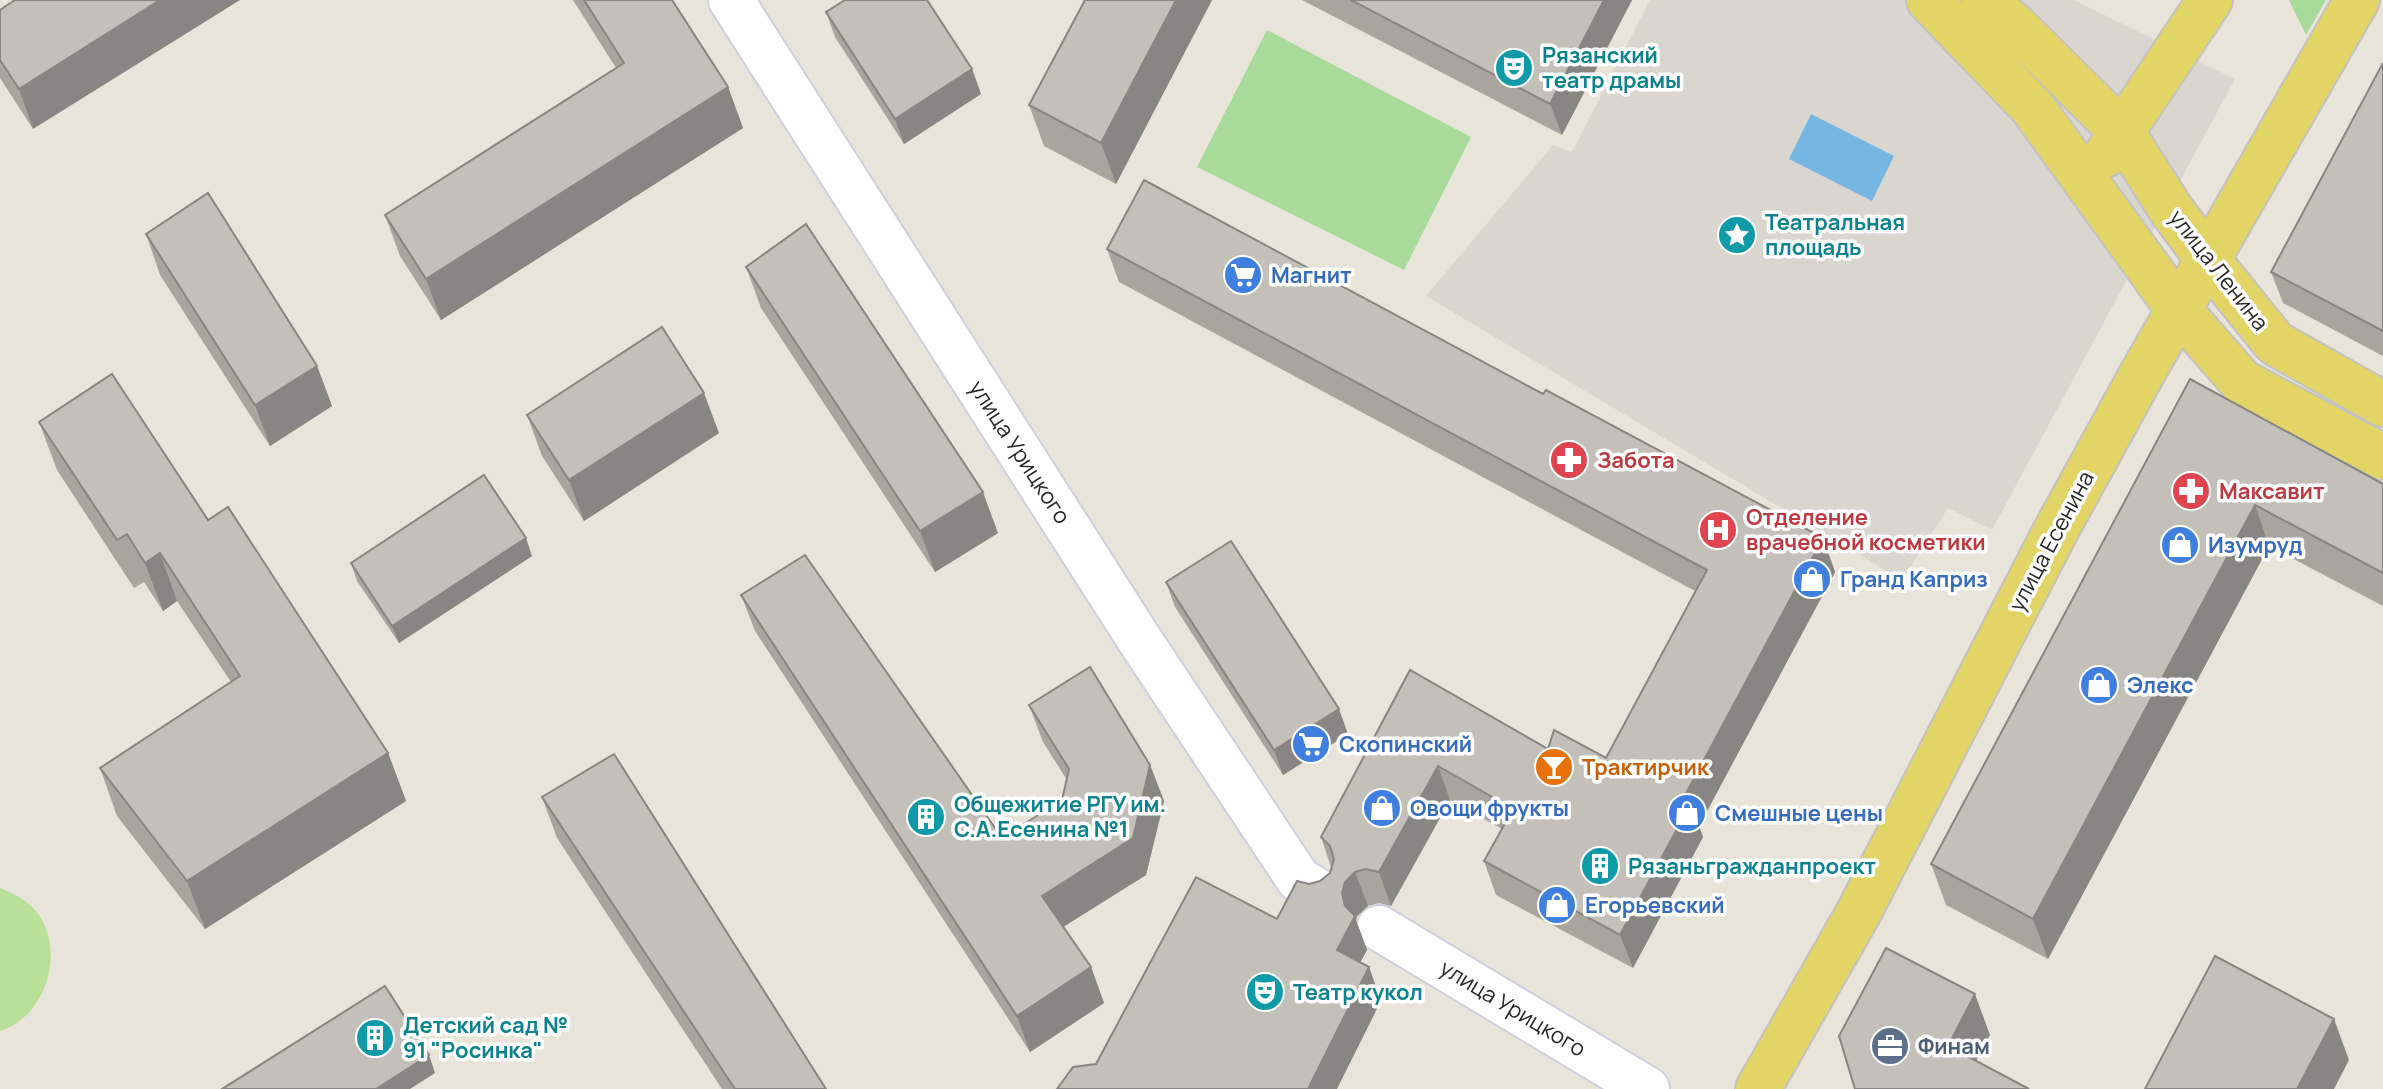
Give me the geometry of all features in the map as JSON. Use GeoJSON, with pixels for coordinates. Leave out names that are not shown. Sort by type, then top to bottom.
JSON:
{"type":"FeatureCollection","features":[{"type":"Feature","properties":{"kind":"main road"},"geometry":{"type":"LineString","coordinates":[[1929,0],[2032,107],[2179,310],[2242,382],[2383,457]]}},
{"type":"Feature","properties":{"kind":"main road","name":"улица Ленина"},"geometry":{"type":"LineString","coordinates":[[1984,0],[2017,28],[2122,132],[2170,208],[2275,343],[2383,404]]}},
{"type":"Feature","properties":{"kind":"main road"},"geometry":{"type":"LineString","coordinates":[[2088,183],[2210,0]]}},
{"type":"Feature","properties":{"kind":"main road","name":"улица Есенина"},"geometry":{"type":"LineString","coordinates":[[1758,1089],[1859,912],[2054,534],[2357,0]]}},
{"type":"Feature","properties":{"kind":"street","name":"улица Урицкого"},"geometry":{"type":"LineString","coordinates":[[731,0],[1156,664],[1299,880],[1321,893]]}},
{"type":"Feature","properties":{"kind":"street","name":"улица Урицкого"},"geometry":{"type":"LineString","coordinates":[[1379,928],[1647,1089]]}},
{"type":"Feature","properties":{"kind":"green space"},"geometry":{"type":"Polygon","coordinates":[[[2289,0],[2326,0],[2306,35],[2289,0]]]}},
{"type":"Feature","properties":{"kind":"green space"},"geometry":{"type":"Polygon","coordinates":[[[1267,30],[1471,137],[1404,270],[1197,167],[1267,30]]]}},
{"type":"Feature","properties":{"kind":"green space"},"geometry":{"type":"Polygon","coordinates":[[[0,888],[35,910],[49,938],[51,954],[45,987],[37,1001],[15,1024],[0,1031],[0,888]]]}},
{"type":"Feature","properties":{"kind":"shaded area","name":"Театральная площадь"},"geometry":{"type":"Polygon","coordinates":[[[1650,0],[2074,0],[2235,79],[1992,530],[1948,508],[1902,580],[1426,296],[1553,145],[1572,152],[1650,0]]]}},
{"type":"Feature","properties":{"kind":"water"},"geometry":{"type":"Polygon","coordinates":[[[1811,114],[1894,156],[1872,201],[1789,159],[1811,114]]]}},
{"type":"Feature","properties":{"kind":"building"},"geometry":{"type":"Polygon","coordinates":[[[15,0],[160,0],[19,89],[0,60],[0,10],[15,0]]]}},
{"type":"Feature","properties":{"kind":"building"},"geometry":{"type":"Polygon","coordinates":[[[584,0],[672,0],[728,87],[426,279],[385,215],[624,63],[584,0]]]}},
{"type":"Feature","properties":{"kind":"building"},"geometry":{"type":"Polygon","coordinates":[[[845,0],[927,0],[972,69],[895,119],[826,12],[845,0]]]}},
{"type":"Feature","properties":{"kind":"building"},"geometry":{"type":"Polygon","coordinates":[[[1085,0],[1176,0],[1101,143],[1029,105],[1085,0]]]}},
{"type":"Feature","properties":{"kind":"building"},"geometry":{"type":"Polygon","coordinates":[[[1351,0],[1604,0],[1550,104],[1351,0]]]}},
{"type":"Feature","properties":{"kind":"building"},"geometry":{"type":"Polygon","coordinates":[[[2383,63],[2383,331],[2271,272],[2383,63]]]}},
{"type":"Feature","properties":{"kind":"building"},"geometry":{"type":"Polygon","coordinates":[[[1144,180],[1543,394],[1546,390],[1823,538],[1683,799],[1691,803],[1620,935],[1484,861],[1513,809],[1438,766],[1379,872],[1366,869],[1355,872],[1345,882],[1342,893],[1345,906],[1355,916],[1337,950],[1369,967],[1308,1089],[1057,1089],[1073,1067],[1096,1064],[1196,877],[1277,919],[1297,881],[1309,884],[1320,881],[1330,873],[1334,859],[1330,846],[1321,837],[1410,670],[1548,749],[1554,730],[1606,758],[1707,570],[1107,249],[1144,180]]]}},
{"type":"Feature","properties":{"kind":"building"},"geometry":{"type":"Polygon","coordinates":[[[208,193],[317,366],[255,405],[146,234],[208,193]]]}},
{"type":"Feature","properties":{"kind":"building"},"geometry":{"type":"Polygon","coordinates":[[[806,224],[983,492],[920,531],[746,267],[806,224]]]}},
{"type":"Feature","properties":{"kind":"building"},"geometry":{"type":"Polygon","coordinates":[[[662,327],[704,393],[569,480],[527,415],[662,327]]]}},
{"type":"Feature","properties":{"kind":"building"},"geometry":{"type":"Polygon","coordinates":[[[112,374],[208,520],[228,507],[388,753],[187,881],[100,768],[240,676],[160,553],[145,563],[127,534],[117,540],[39,422],[112,374]]]}},
{"type":"Feature","properties":{"kind":"building"},"geometry":{"type":"Polygon","coordinates":[[[2190,379],[2383,484],[2383,573],[2255,505],[2033,919],[1931,864],[2190,379]]]}},
{"type":"Feature","properties":{"kind":"building"},"geometry":{"type":"Polygon","coordinates":[[[484,475],[526,538],[392,626],[351,563],[484,475]]]}},
{"type":"Feature","properties":{"kind":"building"},"geometry":{"type":"Polygon","coordinates":[[[1231,541],[1339,709],[1274,750],[1166,582],[1231,541]]]}},
{"type":"Feature","properties":{"kind":"building"},"geometry":{"type":"Polygon","coordinates":[[[805,555],[1002,838],[1062,800],[1069,769],[1029,705],[1090,667],[1150,765],[1133,838],[1042,896],[1091,967],[1017,1016],[741,595],[805,555]]]}},
{"type":"Feature","properties":{"kind":"building"},"geometry":{"type":"Polygon","coordinates":[[[614,754],[826,1089],[735,1089],[542,797],[614,754]]]}},
{"type":"Feature","properties":{"kind":"building"},"geometry":{"type":"Polygon","coordinates":[[[1886,948],[1975,994],[1948,1046],[2029,1089],[1855,1089],[1839,1036],[1886,948]]]}},
{"type":"Feature","properties":{"kind":"building"},"geometry":{"type":"Polygon","coordinates":[[[2215,956],[2334,1019],[2297,1089],[2145,1089],[2215,956]]]}},
{"type":"Feature","properties":{"kind":"building","name":"Детский сад № 91 \"Росинка\""},"geometry":{"type":"Polygon","coordinates":[[[385,986],[429,1055],[376,1089],[222,1089],[385,986]]]}},
{"type":"Feature","properties":{"kind":"place","name":"Рязанский театр драмы"},"geometry":{"type":"Point","coordinates":[1514,68]}},
{"type":"Feature","properties":{"kind":"place","name":"Театральная площадь"},"geometry":{"type":"Point","coordinates":[1737,235]}},
{"type":"Feature","properties":{"kind":"place","name":"Магнит"},"geometry":{"type":"Point","coordinates":[1243,275]}},
{"type":"Feature","properties":{"kind":"place","name":"Забота"},"geometry":{"type":"Point","coordinates":[1569,460]}},
{"type":"Feature","properties":{"kind":"place","name":"Максавит"},"geometry":{"type":"Point","coordinates":[2191,491]}},
{"type":"Feature","properties":{"kind":"place","name":"Отделение врачебной косметики"},"geometry":{"type":"Point","coordinates":[1718,530]}},
{"type":"Feature","properties":{"kind":"place","name":"Изумруд"},"geometry":{"type":"Point","coordinates":[2180,545]}},
{"type":"Feature","properties":{"kind":"place","name":"Гранд Каприз"},"geometry":{"type":"Point","coordinates":[1812,579]}},
{"type":"Feature","properties":{"kind":"place","name":"Элекс"},"geometry":{"type":"Point","coordinates":[2099,685]}},
{"type":"Feature","properties":{"kind":"place","name":"Скопинский"},"geometry":{"type":"Point","coordinates":[1311,744]}},
{"type":"Feature","properties":{"kind":"place","name":"Трактирчик"},"geometry":{"type":"Point","coordinates":[1554,767]}},
{"type":"Feature","properties":{"kind":"place","name":"Овощи фрукты"},"geometry":{"type":"Point","coordinates":[1382,808]}},
{"type":"Feature","properties":{"kind":"place","name":"Смешные цены"},"geometry":{"type":"Point","coordinates":[1687,813]}},
{"type":"Feature","properties":{"kind":"place","name":"Общежитие РГУ им. С.А.Есенина №1"},"geometry":{"type":"Point","coordinates":[926,817]}},
{"type":"Feature","properties":{"kind":"place","name":"Рязаньгражданпроект"},"geometry":{"type":"Point","coordinates":[1600,866]}},
{"type":"Feature","properties":{"kind":"place","name":"Егорьевский"},"geometry":{"type":"Point","coordinates":[1557,905]}},
{"type":"Feature","properties":{"kind":"place","name":"Театр кукол"},"geometry":{"type":"Point","coordinates":[1265,992]}},
{"type":"Feature","properties":{"kind":"place","name":"Детский сад № 91 \"Росинка\""},"geometry":{"type":"Point","coordinates":[375,1038]}},
{"type":"Feature","properties":{"kind":"place","name":"Финам"},"geometry":{"type":"Point","coordinates":[1890,1046]}}]}
